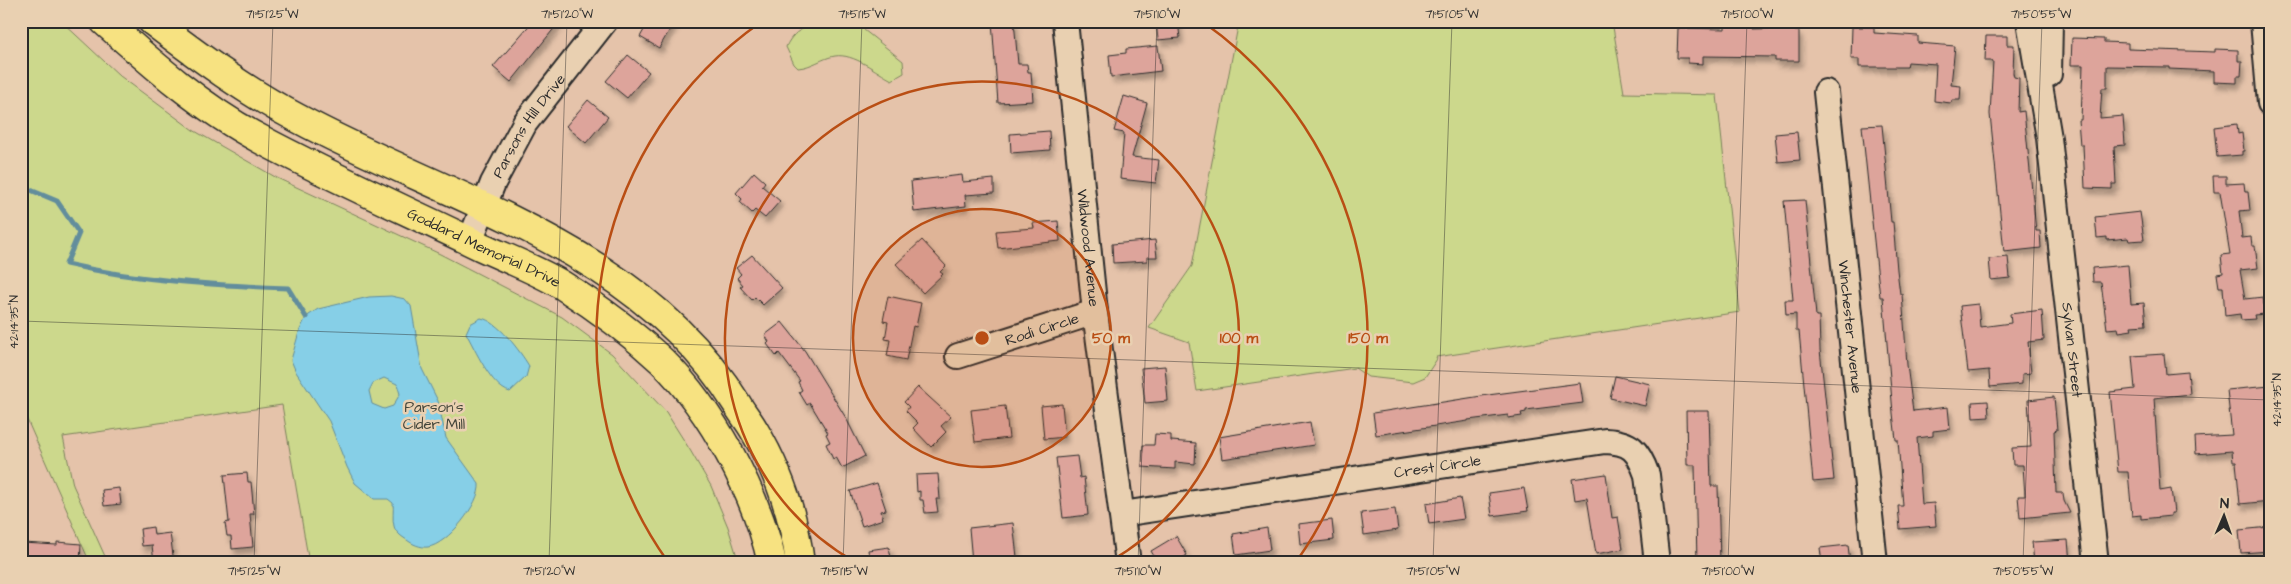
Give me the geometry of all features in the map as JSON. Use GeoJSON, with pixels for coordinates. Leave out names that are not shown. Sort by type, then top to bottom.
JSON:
{"type":"FeatureCollection","features":[{"type":"Feature","properties":{"kind":"main road","name":"Goddard Memorial Drive"},"geometry":{"type":"LineString","coordinates":[[104,21],[180,85],[228,120],[323,171],[561,285],[631,334],[662,362],[693,398],[719,437],[750,498],[772,563]]}},
{"type":"Feature","properties":{"kind":"main road"},"geometry":{"type":"LineString","coordinates":[[152,21],[203,60],[299,119],[572,250],[635,293],[664,317],[690,343],[735,401],[762,445],[789,510],[800,563]]}},
{"type":"Feature","properties":{"kind":"street","name":"Parsons Hill Drive"},"geometry":{"type":"LineString","coordinates":[[470,241],[493,183],[524,122],[605,21]]}},
{"type":"Feature","properties":{"kind":"street","name":"Wildwood Avenue"},"geometry":{"type":"LineString","coordinates":[[1065,21],[1095,312],[1128,563]]}},
{"type":"Feature","properties":{"kind":"street","name":"Sylvan Street"},"geometry":{"type":"LineString","coordinates":[[2029,21],[2049,138],[2096,563]]}},
{"type":"Feature","properties":{"kind":"street","name":"Sylvan Street"},"geometry":{"type":"LineString","coordinates":[[2049,138],[2050,21]]}},
{"type":"Feature","properties":{"kind":"street"},"geometry":{"type":"LineString","coordinates":[[2250,21],[2270,22]]}},
{"type":"Feature","properties":{"kind":"street"},"geometry":{"type":"LineString","coordinates":[[2263,22],[2270,103]]}},
{"type":"Feature","properties":{"kind":"street","name":"Winchester Avenue"},"geometry":{"type":"LineString","coordinates":[[1826,92],[1875,563]]}},
{"type":"Feature","properties":{"kind":"street","name":"Rodi Circle"},"geometry":{"type":"LineString","coordinates":[[958,356],[1095,312]]}},
{"type":"Feature","properties":{"kind":"street","name":"Crest Circle"},"geometry":{"type":"LineString","coordinates":[[1122,514],[1615,441],[1634,450],[1642,461],[1647,475],[1657,563]]}},
{"type":"Feature","properties":{"kind":"green space","name":"Parson's Cider Mill"},"geometry":{"type":"Polygon","coordinates":[[[21,21],[61,21],[120,76],[193,130],[277,178],[440,254],[562,317],[612,354],[666,412],[690,450],[711,486],[728,527],[739,563],[309,563],[282,405],[63,437],[73,485],[108,563],[90,563],[21,406],[21,21]]]}},
{"type":"Feature","properties":{"kind":"green space"},"geometry":{"type":"Polygon","coordinates":[[[832,21],[854,22],[903,61],[904,73],[892,80],[857,60],[842,56],[830,57],[798,68],[786,47],[790,40],[805,28],[832,21]]]}},
{"type":"Feature","properties":{"kind":"green space"},"geometry":{"type":"Polygon","coordinates":[[[1239,21],[1612,21],[1624,93],[1717,95],[1740,312],[1436,357],[1437,359],[1425,377],[1413,382],[1368,377],[1355,368],[1197,391],[1189,342],[1149,328],[1192,266],[1239,21]]]}},
{"type":"Feature","properties":{"kind":"water"},"geometry":{"type":"Polygon","coordinates":[[[391,296],[405,299],[411,306],[422,369],[438,401],[446,438],[479,484],[475,502],[461,522],[444,539],[428,547],[414,544],[397,532],[393,523],[393,503],[388,499],[374,499],[355,483],[329,421],[296,372],[291,360],[299,332],[306,317],[318,309],[369,297],[391,296]],[[384,378],[373,383],[369,391],[372,404],[384,409],[393,406],[400,394],[397,384],[384,378]]]}},
{"type":"Feature","properties":{"kind":"water"},"geometry":{"type":"Polygon","coordinates":[[[481,318],[488,320],[501,331],[529,366],[526,377],[510,392],[503,389],[490,375],[466,333],[470,324],[481,318]]]}},
{"type":"Feature","properties":{"kind":"building"},"geometry":{"type":"Polygon","coordinates":[[[533,21],[560,21],[511,82],[493,67],[533,21]]]}},
{"type":"Feature","properties":{"kind":"building"},"geometry":{"type":"Polygon","coordinates":[[[649,21],[675,21],[659,48],[640,37],[649,21]]]}},
{"type":"Feature","properties":{"kind":"building"},"geometry":{"type":"Polygon","coordinates":[[[992,21],[1014,21],[1018,64],[1027,64],[1028,72],[1031,72],[1033,101],[998,103],[992,21]]]}},
{"type":"Feature","properties":{"kind":"building"},"geometry":{"type":"Polygon","coordinates":[[[1156,21],[1178,21],[1180,38],[1158,40],[1156,21]]]}},
{"type":"Feature","properties":{"kind":"building"},"geometry":{"type":"Polygon","coordinates":[[[1725,24],[1754,25],[1754,29],[1795,28],[1795,31],[1799,31],[1799,61],[1775,61],[1775,57],[1703,56],[1703,64],[1688,63],[1688,58],[1677,58],[1678,28],[1725,29],[1725,24]]]}},
{"type":"Feature","properties":{"kind":"building"},"geometry":{"type":"Polygon","coordinates":[[[1852,27],[1874,27],[1874,33],[1918,36],[1918,43],[1955,46],[1951,85],[1961,86],[1960,100],[1952,100],[1951,103],[1934,101],[1936,64],[1908,62],[1907,67],[1859,67],[1859,59],[1851,59],[1852,27]]]}},
{"type":"Feature","properties":{"kind":"building"},"geometry":{"type":"Polygon","coordinates":[[[1986,36],[2007,36],[2007,45],[2014,45],[2013,73],[2014,77],[2019,78],[2018,112],[2024,111],[2036,231],[2040,231],[2041,248],[2004,252],[1990,114],[1993,61],[1985,61],[1986,36]]]}},
{"type":"Feature","properties":{"kind":"building"},"geometry":{"type":"Polygon","coordinates":[[[2072,38],[2104,39],[2104,42],[2128,43],[2128,49],[2215,52],[2215,49],[2238,50],[2238,61],[2242,61],[2241,76],[2237,76],[2237,83],[2214,82],[2214,71],[2169,69],[2169,67],[2107,66],[2107,88],[2102,88],[2100,118],[2123,116],[2125,145],[2114,146],[2116,184],[2112,184],[2112,189],[2085,188],[2083,145],[2080,145],[2078,120],[2081,120],[2083,65],[2071,65],[2072,38]]]}},
{"type":"Feature","properties":{"kind":"building"},"geometry":{"type":"Polygon","coordinates":[[[1158,46],[1161,71],[1111,77],[1109,55],[1126,53],[1126,49],[1158,46]]]}},
{"type":"Feature","properties":{"kind":"building"},"geometry":{"type":"Polygon","coordinates":[[[628,55],[649,72],[627,98],[606,81],[628,55]]]}},
{"type":"Feature","properties":{"kind":"building"},"geometry":{"type":"Polygon","coordinates":[[[1124,96],[1147,103],[1132,157],[1159,160],[1156,183],[1120,179],[1124,133],[1114,131],[1124,96]]]}},
{"type":"Feature","properties":{"kind":"building"},"geometry":{"type":"Polygon","coordinates":[[[588,100],[608,117],[586,143],[566,126],[588,100]]]}},
{"type":"Feature","properties":{"kind":"building"},"geometry":{"type":"Polygon","coordinates":[[[2237,124],[2238,134],[2242,133],[2244,151],[2242,151],[2242,155],[2217,157],[2214,127],[2237,124]]]}},
{"type":"Feature","properties":{"kind":"building"},"geometry":{"type":"Polygon","coordinates":[[[1882,125],[1891,222],[1893,222],[1900,294],[1902,294],[1907,365],[1913,411],[1948,407],[1950,429],[1933,431],[1933,436],[1917,438],[1922,504],[1934,503],[1936,526],[1900,529],[1898,506],[1903,506],[1898,440],[1896,440],[1883,297],[1880,297],[1862,126],[1882,125]]]}},
{"type":"Feature","properties":{"kind":"building"},"geometry":{"type":"Polygon","coordinates":[[[1049,131],[1050,150],[1011,153],[1010,134],[1049,131]]]}},
{"type":"Feature","properties":{"kind":"building"},"geometry":{"type":"Polygon","coordinates":[[[1797,132],[1800,160],[1778,162],[1775,134],[1797,132]]]}},
{"type":"Feature","properties":{"kind":"building"},"geometry":{"type":"Polygon","coordinates":[[[754,172],[765,182],[762,186],[780,201],[765,218],[755,210],[752,213],[740,202],[742,199],[736,193],[754,172]]]}},
{"type":"Feature","properties":{"kind":"building"},"geometry":{"type":"Polygon","coordinates":[[[962,175],[963,182],[994,179],[994,193],[965,195],[966,206],[914,212],[911,181],[962,175]]]}},
{"type":"Feature","properties":{"kind":"building"},"geometry":{"type":"Polygon","coordinates":[[[2213,176],[2226,176],[2226,184],[2244,183],[2245,192],[2248,192],[2250,210],[2239,211],[2242,238],[2251,237],[2252,246],[2255,246],[2258,268],[2240,270],[2245,299],[2263,297],[2265,314],[2254,315],[2255,319],[2241,320],[2240,314],[2225,316],[2223,287],[2219,287],[2217,274],[2223,273],[2221,255],[2230,254],[2220,192],[2214,192],[2213,176]]]}},
{"type":"Feature","properties":{"kind":"building"},"geometry":{"type":"Polygon","coordinates":[[[1805,200],[1816,316],[1819,316],[1820,350],[1834,480],[1813,482],[1799,331],[1796,331],[1796,314],[1786,315],[1785,300],[1793,300],[1784,201],[1805,200]]]}},
{"type":"Feature","properties":{"kind":"building"},"geometry":{"type":"Polygon","coordinates":[[[2140,212],[2144,240],[2129,241],[2128,238],[2107,240],[2107,237],[2097,238],[2095,217],[2140,212]]]}},
{"type":"Feature","properties":{"kind":"building"},"geometry":{"type":"Polygon","coordinates":[[[1058,221],[1060,241],[998,248],[996,231],[1034,228],[1033,223],[1058,221]]]}},
{"type":"Feature","properties":{"kind":"building"},"geometry":{"type":"Polygon","coordinates":[[[922,240],[946,266],[940,272],[943,274],[923,293],[896,264],[922,240]]]}},
{"type":"Feature","properties":{"kind":"building"},"geometry":{"type":"Polygon","coordinates":[[[1155,240],[1157,257],[1147,257],[1147,261],[1113,263],[1112,244],[1155,240]]]}},
{"type":"Feature","properties":{"kind":"building"},"geometry":{"type":"Polygon","coordinates":[[[752,255],[782,288],[763,305],[755,297],[752,300],[740,287],[743,285],[737,278],[741,274],[736,268],[752,255]]]}},
{"type":"Feature","properties":{"kind":"building"},"geometry":{"type":"Polygon","coordinates":[[[2008,257],[2010,278],[1991,280],[1989,259],[2008,257]]]}},
{"type":"Feature","properties":{"kind":"building"},"geometry":{"type":"Polygon","coordinates":[[[2128,265],[2131,304],[2144,303],[2146,325],[2131,326],[2132,330],[2119,332],[2118,328],[2107,329],[2101,282],[2093,282],[2092,268],[2128,265]]]}},
{"type":"Feature","properties":{"kind":"building"},"geometry":{"type":"Polygon","coordinates":[[[888,296],[921,303],[916,327],[913,326],[906,360],[887,356],[890,340],[885,339],[888,322],[883,321],[888,296]]]}},
{"type":"Feature","properties":{"kind":"building"},"geometry":{"type":"Polygon","coordinates":[[[1978,304],[1980,327],[2011,323],[2010,314],[2042,310],[2044,340],[2028,342],[2031,373],[2022,374],[2022,384],[1990,387],[1989,370],[1968,372],[1960,306],[1978,304]]]}},
{"type":"Feature","properties":{"kind":"building"},"geometry":{"type":"Polygon","coordinates":[[[782,322],[805,351],[846,418],[865,456],[842,468],[836,457],[833,459],[826,444],[830,442],[826,434],[828,433],[810,403],[807,405],[799,392],[802,390],[798,382],[800,381],[779,353],[776,356],[767,344],[769,342],[765,335],[782,322]]]}},
{"type":"Feature","properties":{"kind":"building"},"geometry":{"type":"Polygon","coordinates":[[[2164,354],[2166,374],[2188,372],[2190,394],[2154,398],[2160,491],[2171,489],[2174,513],[2171,513],[2171,516],[2141,519],[2141,515],[2132,516],[2128,472],[2118,472],[2110,392],[2135,389],[2132,356],[2164,354]]]}},
{"type":"Feature","properties":{"kind":"building"},"geometry":{"type":"Polygon","coordinates":[[[1165,366],[1168,401],[1145,403],[1141,368],[1165,366]]]}},
{"type":"Feature","properties":{"kind":"building"},"geometry":{"type":"Polygon","coordinates":[[[1615,376],[1650,384],[1645,406],[1610,398],[1615,376]]]}},
{"type":"Feature","properties":{"kind":"building"},"geometry":{"type":"Polygon","coordinates":[[[1580,383],[1583,403],[1526,410],[1526,412],[1521,413],[1522,416],[1508,418],[1508,415],[1468,420],[1376,435],[1373,413],[1580,383]]]}},
{"type":"Feature","properties":{"kind":"building"},"geometry":{"type":"Polygon","coordinates":[[[2270,386],[2270,407],[2267,408],[2270,433],[2270,501],[2240,504],[2236,462],[2233,462],[2232,451],[2196,454],[2195,437],[2232,435],[2227,390],[2270,386]]]}},
{"type":"Feature","properties":{"kind":"building"},"geometry":{"type":"Polygon","coordinates":[[[918,387],[951,417],[941,426],[946,432],[931,447],[913,428],[918,423],[906,411],[909,407],[904,402],[918,387]]]}},
{"type":"Feature","properties":{"kind":"building"},"geometry":{"type":"Polygon","coordinates":[[[2054,397],[2057,430],[2054,431],[2056,493],[2063,493],[2064,501],[2070,513],[2020,518],[2018,496],[2025,496],[2023,465],[2013,465],[2012,448],[2031,447],[2028,400],[2054,397]]]}},
{"type":"Feature","properties":{"kind":"building"},"geometry":{"type":"Polygon","coordinates":[[[1988,401],[1989,417],[1973,418],[1972,402],[1988,401]]]}},
{"type":"Feature","properties":{"kind":"building"},"geometry":{"type":"Polygon","coordinates":[[[1062,404],[1065,437],[1044,439],[1041,406],[1062,404]]]}},
{"type":"Feature","properties":{"kind":"building"},"geometry":{"type":"Polygon","coordinates":[[[1005,406],[1009,438],[975,442],[971,410],[1005,406]]]}},
{"type":"Feature","properties":{"kind":"building"},"geometry":{"type":"Polygon","coordinates":[[[1686,411],[1709,411],[1711,486],[1718,486],[1720,563],[1697,563],[1695,465],[1687,465],[1686,411]]]}},
{"type":"Feature","properties":{"kind":"building"},"geometry":{"type":"Polygon","coordinates":[[[1310,422],[1314,445],[1222,459],[1219,437],[1310,422]]]}},
{"type":"Feature","properties":{"kind":"building"},"geometry":{"type":"Polygon","coordinates":[[[1155,434],[1171,435],[1171,441],[1196,443],[1195,464],[1175,462],[1175,469],[1142,467],[1143,445],[1154,445],[1155,434]]]}},
{"type":"Feature","properties":{"kind":"building"},"geometry":{"type":"Polygon","coordinates":[[[1077,456],[1080,478],[1084,477],[1088,515],[1063,518],[1056,458],[1077,456]]]}},
{"type":"Feature","properties":{"kind":"building"},"geometry":{"type":"Polygon","coordinates":[[[247,473],[248,482],[251,482],[254,514],[250,514],[253,547],[232,549],[231,536],[227,536],[225,523],[229,522],[224,475],[247,473]]]}},
{"type":"Feature","properties":{"kind":"building"},"geometry":{"type":"Polygon","coordinates":[[[938,474],[940,499],[936,499],[938,512],[925,513],[923,500],[920,500],[920,491],[917,492],[916,475],[938,474]]]}},
{"type":"Feature","properties":{"kind":"building"},"geometry":{"type":"Polygon","coordinates":[[[1606,474],[1612,518],[1618,517],[1623,549],[1596,554],[1587,498],[1575,500],[1572,479],[1606,474]]]}},
{"type":"Feature","properties":{"kind":"building"},"geometry":{"type":"Polygon","coordinates":[[[877,483],[886,510],[881,511],[883,519],[862,526],[850,491],[877,483]]]}},
{"type":"Feature","properties":{"kind":"building"},"geometry":{"type":"Polygon","coordinates":[[[119,488],[121,504],[104,506],[102,490],[119,488]]]}},
{"type":"Feature","properties":{"kind":"building"},"geometry":{"type":"Polygon","coordinates":[[[1524,488],[1528,511],[1492,516],[1489,493],[1524,488]]]}},
{"type":"Feature","properties":{"kind":"building"},"geometry":{"type":"Polygon","coordinates":[[[1460,498],[1464,519],[1429,524],[1426,504],[1460,498]]]}},
{"type":"Feature","properties":{"kind":"building"},"geometry":{"type":"Polygon","coordinates":[[[1395,509],[1398,530],[1364,535],[1361,513],[1395,509]]]}},
{"type":"Feature","properties":{"kind":"building"},"geometry":{"type":"Polygon","coordinates":[[[1332,520],[1334,540],[1300,544],[1298,524],[1332,520]]]}},
{"type":"Feature","properties":{"kind":"building"},"geometry":{"type":"Polygon","coordinates":[[[1013,523],[1017,557],[972,562],[969,528],[1013,523]]]}},
{"type":"Feature","properties":{"kind":"building"},"geometry":{"type":"Polygon","coordinates":[[[153,527],[154,535],[170,533],[174,563],[154,563],[152,545],[142,546],[140,529],[153,527]]]}},
{"type":"Feature","properties":{"kind":"building"},"geometry":{"type":"Polygon","coordinates":[[[2270,527],[2270,551],[2241,553],[2239,530],[2270,527]]]}},
{"type":"Feature","properties":{"kind":"building"},"geometry":{"type":"Polygon","coordinates":[[[1267,528],[1270,550],[1236,555],[1233,534],[1267,528]]]}},
{"type":"Feature","properties":{"kind":"building"},"geometry":{"type":"Polygon","coordinates":[[[1176,536],[1187,555],[1175,563],[1158,563],[1151,551],[1176,536]]]}},
{"type":"Feature","properties":{"kind":"building"},"geometry":{"type":"Polygon","coordinates":[[[2068,540],[2070,563],[2034,563],[2032,542],[2068,540]]]}},
{"type":"Feature","properties":{"kind":"building"},"geometry":{"type":"Polygon","coordinates":[[[57,542],[81,544],[80,563],[22,563],[23,543],[57,545],[57,542]]]}},
{"type":"Feature","properties":{"kind":"building"},"geometry":{"type":"Polygon","coordinates":[[[1848,545],[1850,563],[1822,563],[1820,548],[1848,545]]]}},
{"type":"Feature","properties":{"kind":"building"},"geometry":{"type":"Polygon","coordinates":[[[889,547],[892,563],[870,563],[868,550],[889,547]]]}},
{"type":"Feature","properties":{"kind":"waterway"},"geometry":{"type":"LineString","coordinates":[[21,186],[57,201],[79,233],[66,264],[93,270],[204,284],[288,288],[306,317]]}}]}
